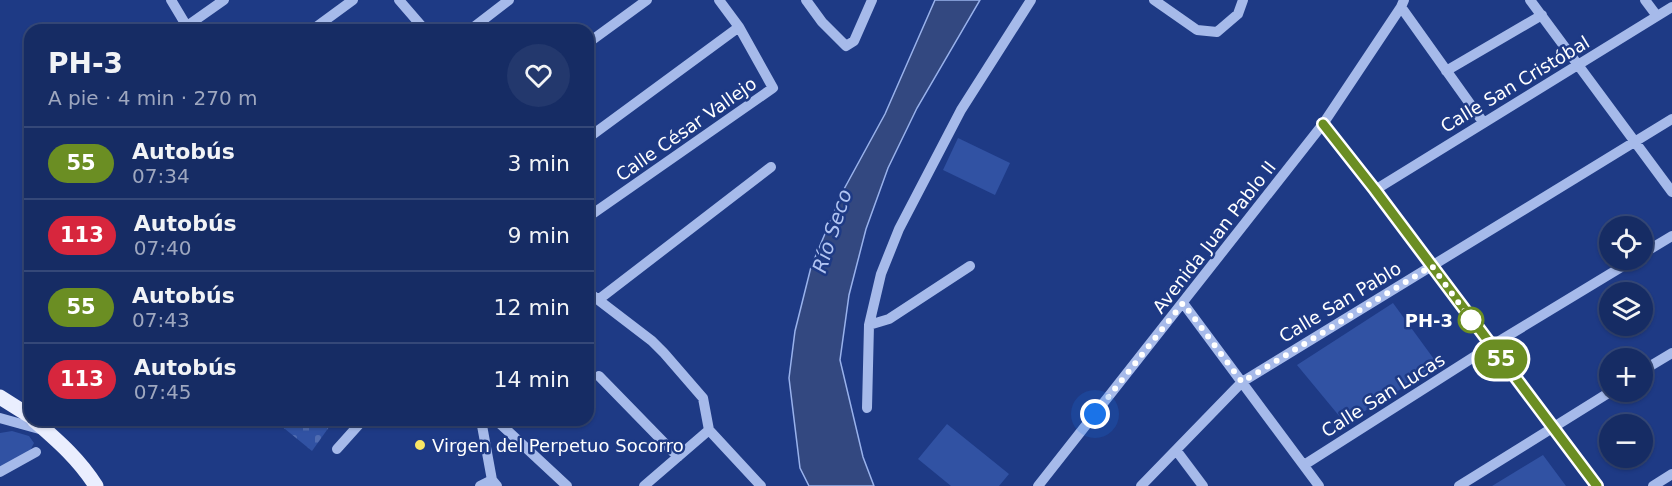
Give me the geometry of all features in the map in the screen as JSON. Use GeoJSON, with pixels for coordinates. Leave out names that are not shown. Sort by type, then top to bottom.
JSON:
{"type":"FeatureCollection","features":[{"type":"Feature","properties":{"kind":"main road"},"geometry":{"type":"LineString","coordinates":[[0,397],[24,412]]}},
{"type":"Feature","properties":{"kind":"main road"},"geometry":{"type":"LineString","coordinates":[[41,426],[72,453],[96,486]]}},
{"type":"Feature","properties":{"kind":"street"},"geometry":{"type":"LineString","coordinates":[[171,0],[186,24]]}},
{"type":"Feature","properties":{"kind":"street"},"geometry":{"type":"LineString","coordinates":[[193,24],[224,0]]}},
{"type":"Feature","properties":{"kind":"street"},"geometry":{"type":"LineString","coordinates":[[320,24],[352,0]]}},
{"type":"Feature","properties":{"kind":"street"},"geometry":{"type":"LineString","coordinates":[[399,0],[419,24]]}},
{"type":"Feature","properties":{"kind":"street"},"geometry":{"type":"LineString","coordinates":[[478,24],[509,0]]}},
{"type":"Feature","properties":{"kind":"street"},"geometry":{"type":"LineString","coordinates":[[594,39],[647,0]]}},
{"type":"Feature","properties":{"kind":"street"},"geometry":{"type":"LineString","coordinates":[[594,134],[739,27],[719,0]]}},
{"type":"Feature","properties":{"kind":"street"},"geometry":{"type":"LineString","coordinates":[[806,0],[822,22],[846,46],[854,41],[872,0]]}},
{"type":"Feature","properties":{"kind":"street"},"geometry":{"type":"LineString","coordinates":[[867,408],[869,325],[881,274],[899,229],[961,110],[1031,0]]}},
{"type":"Feature","properties":{"kind":"street"},"geometry":{"type":"LineString","coordinates":[[1154,0],[1197,30],[1217,32],[1238,14],[1244,0]]}},
{"type":"Feature","properties":{"kind":"street"},"geometry":{"type":"LineString","coordinates":[[1530,0],[1672,192]]}},
{"type":"Feature","properties":{"kind":"street"},"geometry":{"type":"LineString","coordinates":[[1645,0],[1657,16]]}},
{"type":"Feature","properties":{"kind":"street"},"geometry":{"type":"LineString","coordinates":[[1403,4],[1446,71],[1483,122]]}},
{"type":"Feature","properties":{"kind":"street","name":"Avenida Juan Pablo II"},"geometry":{"type":"LineString","coordinates":[[1038,486],[1323,124],[1403,4]]}},
{"type":"Feature","properties":{"kind":"street","name":"Calle San Cristóbal"},"geometry":{"type":"LineString","coordinates":[[1375,190],[1672,7]]}},
{"type":"Feature","properties":{"kind":"street"},"geometry":{"type":"LineString","coordinates":[[1446,71],[1542,15]]}},
{"type":"Feature","properties":{"kind":"street","name":"Calle César Vallejo"},"geometry":{"type":"LineString","coordinates":[[594,213],[774,88],[739,27]]}},
{"type":"Feature","properties":{"kind":"street","name":"Calle San Pablo"},"geometry":{"type":"LineString","coordinates":[[1141,486],[1242,382],[1672,119]]}},
{"type":"Feature","properties":{"kind":"street"},"geometry":{"type":"LineString","coordinates":[[1323,124],[1597,486]]}},
{"type":"Feature","properties":{"kind":"street"},"geometry":{"type":"LineString","coordinates":[[598,300],[771,167]]}},
{"type":"Feature","properties":{"kind":"street"},"geometry":{"type":"LineString","coordinates":[[1653,247],[1672,236]]}},
{"type":"Feature","properties":{"kind":"street"},"geometry":{"type":"LineString","coordinates":[[869,325],[889,319],[970,266]]}},
{"type":"Feature","properties":{"kind":"street","name":"Calle San Lucas"},"geometry":{"type":"LineString","coordinates":[[1304,465],[1491,346],[1616,270]]}},
{"type":"Feature","properties":{"kind":"street"},"geometry":{"type":"LineString","coordinates":[[594,296],[652,341],[703,398],[709,430],[761,486]]}},
{"type":"Feature","properties":{"kind":"street"},"geometry":{"type":"LineString","coordinates":[[1183,303],[1319,486]]}},
{"type":"Feature","properties":{"kind":"street"},"geometry":{"type":"LineString","coordinates":[[1653,364],[1672,353]]}},
{"type":"Feature","properties":{"kind":"street"},"geometry":{"type":"LineString","coordinates":[[599,376],[678,457]]}},
{"type":"Feature","properties":{"kind":"street"},"geometry":{"type":"LineString","coordinates":[[1459,486],[1599,399]]}},
{"type":"Feature","properties":{"kind":"street"},"geometry":{"type":"LineString","coordinates":[[0,418],[24,425]]}},
{"type":"Feature","properties":{"kind":"street"},"geometry":{"type":"LineString","coordinates":[[29,426],[47,431]]}},
{"type":"Feature","properties":{"kind":"street"},"geometry":{"type":"LineString","coordinates":[[337,449],[358,426]]}},
{"type":"Feature","properties":{"kind":"street"},"geometry":{"type":"LineString","coordinates":[[480,486],[494,483],[482,426]]}},
{"type":"Feature","properties":{"kind":"street"},"geometry":{"type":"LineString","coordinates":[[502,426],[567,486]]}},
{"type":"Feature","properties":{"kind":"street"},"geometry":{"type":"LineString","coordinates":[[644,486],[709,430]]}},
{"type":"Feature","properties":{"kind":"street"},"geometry":{"type":"LineString","coordinates":[[1176,450],[1203,486]]}},
{"type":"Feature","properties":{"kind":"street"},"geometry":{"type":"LineString","coordinates":[[0,471],[36,452]]}},
{"type":"Feature","properties":{"kind":"street"},"geometry":{"type":"LineString","coordinates":[[1653,486],[1672,474]]}},
{"type":"Feature","properties":{"kind":"green space"},"geometry":{"type":"Polygon","coordinates":[[[958,138],[1010,163],[995,195],[943,170],[958,138]]]}},
{"type":"Feature","properties":{"kind":"green space"},"geometry":{"type":"Polygon","coordinates":[[[1393,303],[1439,366],[1345,423],[1297,365],[1393,303]]]}},
{"type":"Feature","properties":{"kind":"green space"},"geometry":{"type":"Polygon","coordinates":[[[947,424],[1009,474],[999,486],[951,486],[918,459],[947,424]]]}},
{"type":"Feature","properties":{"kind":"green space"},"geometry":{"type":"Polygon","coordinates":[[[281,426],[330,426],[312,451],[281,426]]]}},
{"type":"Feature","properties":{"kind":"green space"},"geometry":{"type":"Polygon","coordinates":[[[12,431],[29,436],[34,443],[30,451],[0,467],[0,433],[12,431]]]}},
{"type":"Feature","properties":{"kind":"green space"},"geometry":{"type":"Polygon","coordinates":[[[1543,455],[1566,486],[1492,486],[1543,455]]]}},
{"type":"Feature","properties":{"kind":"water","name":"Río Seco"},"geometry":{"type":"Polygon","coordinates":[[[935,0],[980,0],[917,108],[888,168],[866,229],[849,295],[840,360],[863,457],[874,486],[809,486],[800,468],[789,378],[795,331],[811,267],[843,191],[885,114],[935,0]]]}},
{"type":"Feature","properties":{"kind":"bus line","name":"55"},"geometry":{"type":"LineString","coordinates":[[1323,124],[1597,486]]}},
{"type":"Feature","properties":{"kind":"place","name":"PH-3"},"geometry":{"type":"Point","coordinates":[1471,320]}},
{"type":"Feature","properties":{"kind":"place","name":"Virgen del Perpetuo Socorro"},"geometry":{"type":"Point","coordinates":[420,445]}},
{"type":"Feature","properties":{"kind":"route"},"geometry":{"type":"LineString","coordinates":[[1095,414],[1183,303],[1242,382],[1432,266],[1471,320]]}}]}
